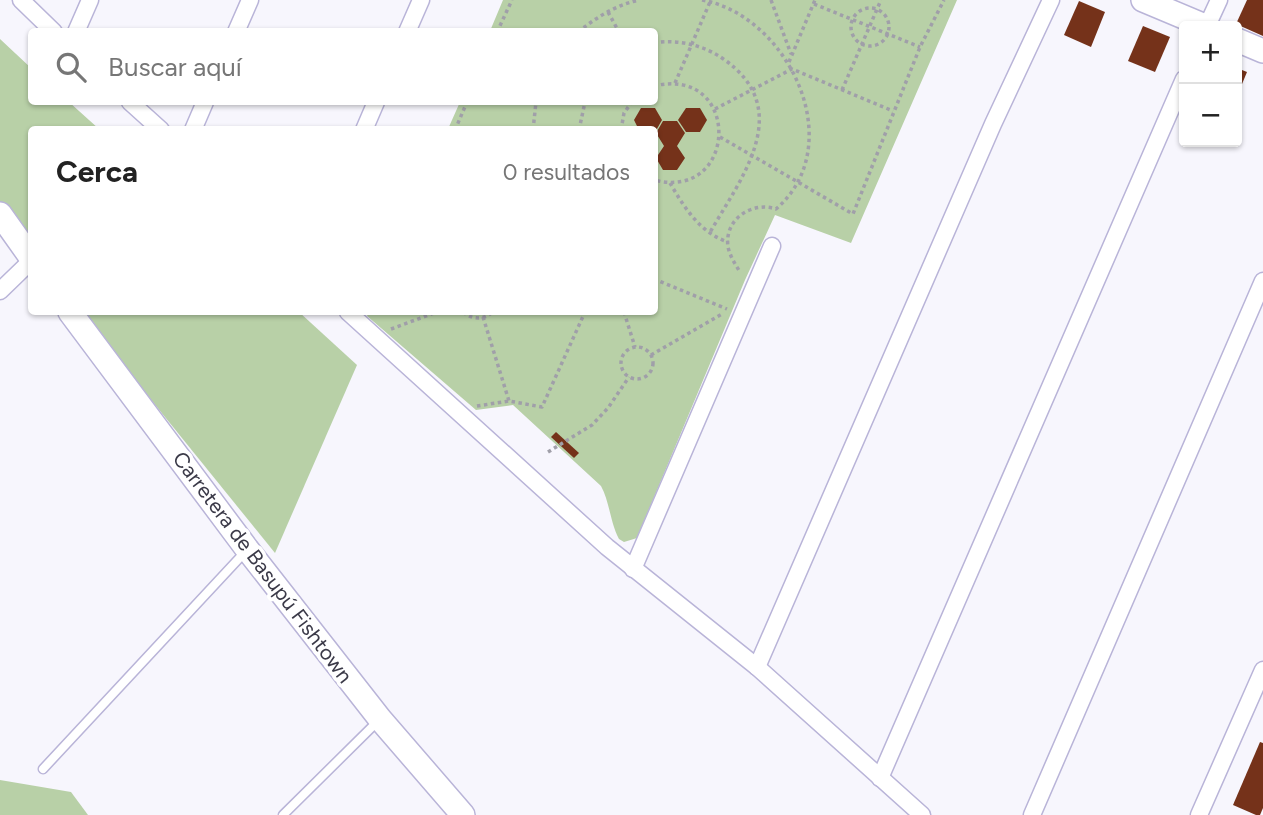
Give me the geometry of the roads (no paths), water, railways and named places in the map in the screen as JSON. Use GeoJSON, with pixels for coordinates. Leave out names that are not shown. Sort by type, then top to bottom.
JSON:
{"type":"FeatureCollection","features":[{"type":"Feature","properties":{"kind":"street"},"geometry":{"type":"LineString","coordinates":[[20,0],[50,28]]}},
{"type":"Feature","properties":{"kind":"street"},"geometry":{"type":"LineString","coordinates":[[78,28],[90,0]]}},
{"type":"Feature","properties":{"kind":"street"},"geometry":{"type":"LineString","coordinates":[[238,28],[250,0]]}},
{"type":"Feature","properties":{"kind":"street"},"geometry":{"type":"LineString","coordinates":[[409,28],[421,0]]}},
{"type":"Feature","properties":{"kind":"street"},"geometry":{"type":"LineString","coordinates":[[757,667],[993,124],[1051,0]]}},
{"type":"Feature","properties":{"kind":"street"},"geometry":{"type":"LineString","coordinates":[[1143,0],[1194,21]]}},
{"type":"Feature","properties":{"kind":"street"},"geometry":{"type":"LineString","coordinates":[[1208,21],[1219,0]]}},
{"type":"Feature","properties":{"kind":"street"},"geometry":{"type":"LineString","coordinates":[[1242,42],[1263,51]]}},
{"type":"Feature","properties":{"kind":"street"},"geometry":{"type":"LineString","coordinates":[[880,778],[1182,84]]}},
{"type":"Feature","properties":{"kind":"street"},"geometry":{"type":"LineString","coordinates":[[133,105],[157,126]]}},
{"type":"Feature","properties":{"kind":"street"},"geometry":{"type":"LineString","coordinates":[[194,126],[204,105]]}},
{"type":"Feature","properties":{"kind":"street"},"geometry":{"type":"LineString","coordinates":[[366,126],[375,105]]}},
{"type":"Feature","properties":{"kind":"street"},"geometry":{"type":"LineString","coordinates":[[0,214],[28,253]]}},
{"type":"Feature","properties":{"kind":"street"},"geometry":{"type":"LineString","coordinates":[[633,569],[772,246]]}},
{"type":"Feature","properties":{"kind":"street"},"geometry":{"type":"LineString","coordinates":[[0,291],[28,263]]}},
{"type":"Feature","properties":{"kind":"street"},"geometry":{"type":"LineString","coordinates":[[1032,815],[1263,281]]}},
{"type":"Feature","properties":{"kind":"street","name":"Carretera de Basupú Fishtown"},"geometry":{"type":"LineString","coordinates":[[72,315],[247,549],[380,719],[463,815]]}},
{"type":"Feature","properties":{"kind":"street"},"geometry":{"type":"LineString","coordinates":[[351,315],[633,569],[757,667],[922,815]]}},
{"type":"Feature","properties":{"kind":"street"},"geometry":{"type":"LineString","coordinates":[[1199,815],[1263,670]]}},
{"type":"Feature","properties":{"kind":"lane"},"geometry":{"type":"LineString","coordinates":[[43,769],[247,549]]}},
{"type":"Feature","properties":{"kind":"lane"},"geometry":{"type":"LineString","coordinates":[[283,815],[380,719]]}}]}
